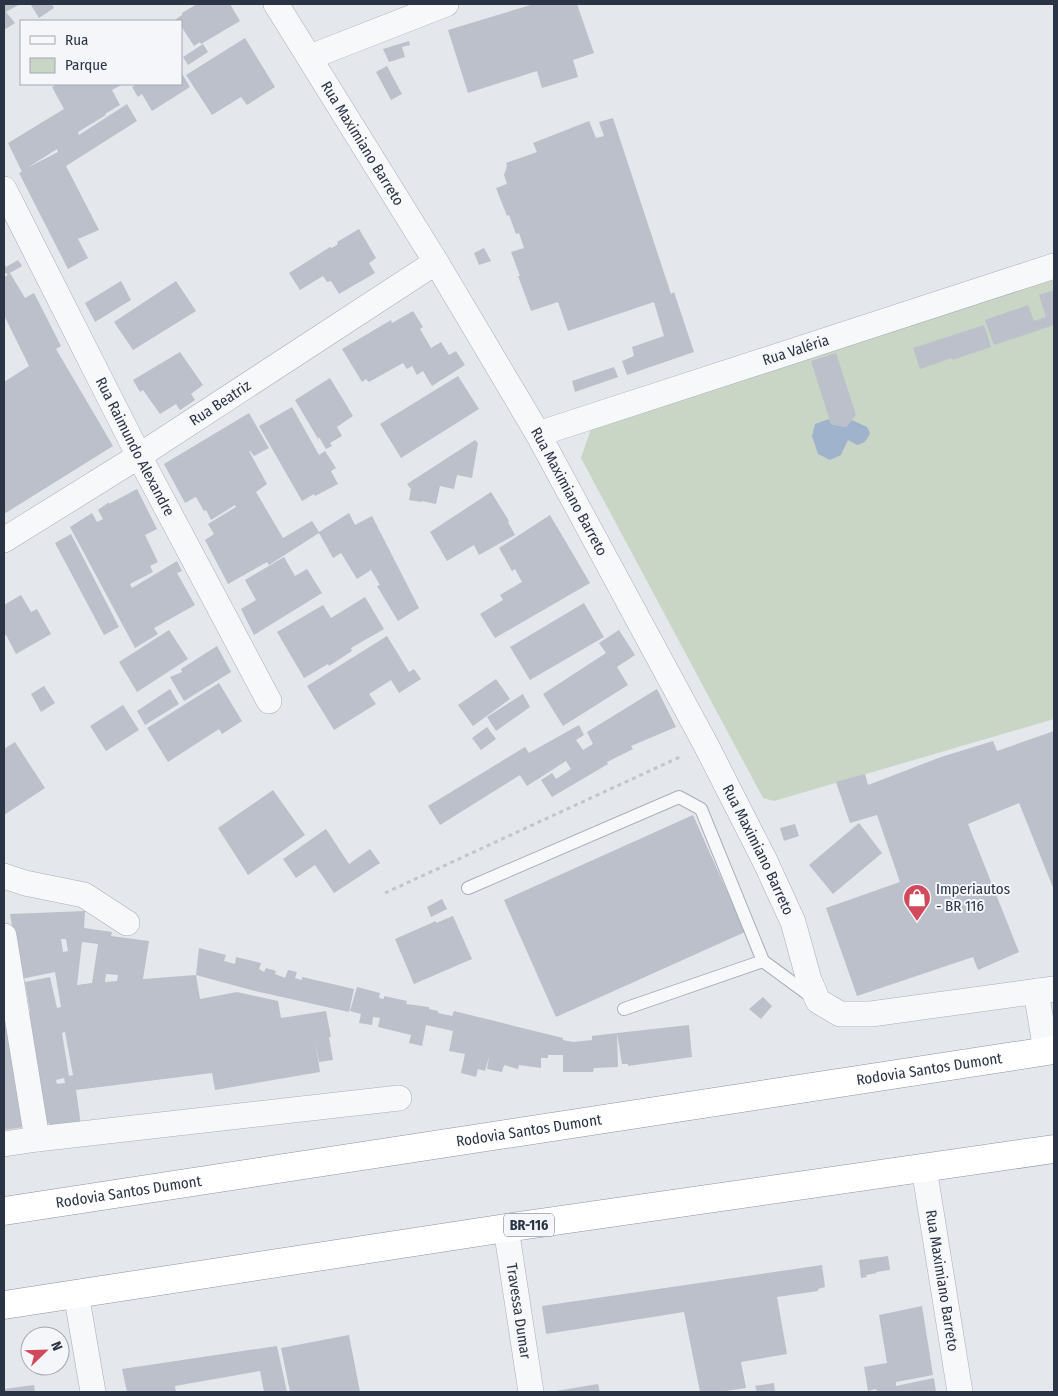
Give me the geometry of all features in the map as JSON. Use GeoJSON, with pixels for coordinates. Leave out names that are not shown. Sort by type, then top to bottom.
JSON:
{"type":"FeatureCollection","features":[{"type":"Feature","properties":{"kind":"highway","name":"Rodovia Santos Dumont"},"geometry":{"type":"LineString","coordinates":[[4,1211],[1050,1051]]}},
{"type":"Feature","properties":{"kind":"highway","name":"BR-116"},"geometry":{"type":"LineString","coordinates":[[4,1305],[506,1228],[1054,1149]]}},
{"type":"Feature","properties":{"kind":"street","name":"Rua Maximiano Barreto"},"geometry":{"type":"LineString","coordinates":[[276,4],[436,262],[538,434],[706,745],[766,861],[792,922],[809,980],[818,1001]]}},
{"type":"Feature","properties":{"kind":"street"},"geometry":{"type":"LineString","coordinates":[[310,57],[446,4]]}},
{"type":"Feature","properties":{"kind":"street","name":"Rua Raimundo Alexandre"},"geometry":{"type":"LineString","coordinates":[[4,190],[139,456],[269,701]]}},
{"type":"Feature","properties":{"kind":"street","name":"Rua Beatriz"},"geometry":{"type":"LineString","coordinates":[[4,540],[139,456],[436,262]]}},
{"type":"Feature","properties":{"kind":"street","name":"Rua Valéria"},"geometry":{"type":"LineString","coordinates":[[538,434],[1054,266]]}},
{"type":"Feature","properties":{"kind":"street"},"geometry":{"type":"LineString","coordinates":[[4,876],[25,883],[84,895],[127,923]]}},
{"type":"Feature","properties":{"kind":"street"},"geometry":{"type":"LineString","coordinates":[[4,936],[36,1139]]}},
{"type":"Feature","properties":{"kind":"street"},"geometry":{"type":"LineString","coordinates":[[818,1001],[840,1014],[871,1014],[1045,990],[1050,1051]]}},
{"type":"Feature","properties":{"kind":"street"},"geometry":{"type":"LineString","coordinates":[[4,1144],[399,1098]]}},
{"type":"Feature","properties":{"kind":"street","name":"Rua Maximiano Barreto"},"geometry":{"type":"LineString","coordinates":[[924,1168],[960,1392]]}},
{"type":"Feature","properties":{"kind":"street","name":"Travessa Dumar"},"geometry":{"type":"LineString","coordinates":[[506,1228],[531,1392]]}},
{"type":"Feature","properties":{"kind":"street"},"geometry":{"type":"LineString","coordinates":[[76,1293],[93,1392]]}},
{"type":"Feature","properties":{"kind":"lane"},"geometry":{"type":"LineString","coordinates":[[468,888],[679,797],[701,809],[763,961],[818,1001]]}},
{"type":"Feature","properties":{"kind":"lane"},"geometry":{"type":"LineString","coordinates":[[624,1009],[763,961]]}},
{"type":"Feature","properties":{"kind":"path"},"geometry":{"type":"LineString","coordinates":[[385,892],[706,745]]}},
{"type":"Feature","properties":{"kind":"green space"},"geometry":{"type":"Polygon","coordinates":[[[1054,273],[1054,719],[774,801],[763,798],[581,458],[591,429],[1054,273]]]}},
{"type":"Feature","properties":{"kind":"water"},"geometry":{"type":"Polygon","coordinates":[[[829,419],[831,424],[846,427],[852,420],[867,427],[870,433],[868,438],[857,445],[848,440],[841,455],[830,460],[818,454],[812,436],[815,424],[829,419]]]}},
{"type":"Feature","properties":{"kind":"building"},"geometry":{"type":"Polygon","coordinates":[[[4,4],[20,4],[6,12],[15,23],[4,30],[4,4]]]}},
{"type":"Feature","properties":{"kind":"building"},"geometry":{"type":"Polygon","coordinates":[[[52,4],[54,8],[39,18],[31,5],[52,4]]]}},
{"type":"Feature","properties":{"kind":"building"},"geometry":{"type":"Polygon","coordinates":[[[197,4],[230,4],[240,21],[201,44],[200,42],[194,46],[182,28],[182,20],[176,19],[197,4]]]}},
{"type":"Feature","properties":{"kind":"building"},"geometry":{"type":"Polygon","coordinates":[[[534,4],[577,4],[594,53],[573,60],[578,77],[542,88],[537,71],[468,93],[448,30],[534,4]]]}},
{"type":"Feature","properties":{"kind":"building"},"geometry":{"type":"Polygon","coordinates":[[[245,38],[275,87],[247,105],[241,97],[212,115],[186,75],[245,38]]]}},
{"type":"Feature","properties":{"kind":"building"},"geometry":{"type":"Polygon","coordinates":[[[409,41],[410,45],[402,47],[405,57],[389,62],[383,49],[409,41]]]}},
{"type":"Feature","properties":{"kind":"building"},"geometry":{"type":"Polygon","coordinates":[[[203,44],[208,52],[188,65],[183,57],[203,44]]]}},
{"type":"Feature","properties":{"kind":"building"},"geometry":{"type":"Polygon","coordinates":[[[387,66],[402,94],[391,100],[376,72],[387,66]]]}},
{"type":"Feature","properties":{"kind":"building"},"geometry":{"type":"Polygon","coordinates":[[[182,74],[190,87],[152,111],[142,94],[138,97],[132,87],[136,85],[182,85],[182,74]]]}},
{"type":"Feature","properties":{"kind":"building"},"geometry":{"type":"Polygon","coordinates":[[[56,85],[121,85],[112,90],[120,105],[78,132],[79,135],[127,104],[137,121],[66,166],[99,230],[78,239],[88,258],[68,269],[19,173],[22,172],[8,143],[64,109],[52,87],[56,85]],[[57,149],[27,168],[58,152],[57,149]]]}},
{"type":"Feature","properties":{"kind":"building"},"geometry":{"type":"Polygon","coordinates":[[[613,118],[671,294],[674,292],[694,352],[627,375],[622,361],[634,356],[632,347],[664,336],[654,302],[568,331],[558,302],[531,311],[511,252],[524,248],[519,233],[516,234],[509,215],[507,216],[496,188],[507,184],[504,175],[506,163],[537,152],[533,143],[589,121],[596,138],[604,136],[599,122],[613,118]]]}},
{"type":"Feature","properties":{"kind":"building"},"geometry":{"type":"Polygon","coordinates":[[[359,229],[376,258],[369,263],[375,273],[339,294],[331,281],[327,282],[323,276],[300,290],[289,273],[330,247],[332,248],[338,244],[337,242],[359,229]]]}},
{"type":"Feature","properties":{"kind":"building"},"geometry":{"type":"Polygon","coordinates":[[[484,248],[491,261],[479,265],[474,253],[484,248]]]}},
{"type":"Feature","properties":{"kind":"building"},"geometry":{"type":"Polygon","coordinates":[[[18,260],[22,266],[10,273],[25,298],[34,293],[61,346],[56,349],[113,446],[4,514],[4,382],[29,366],[4,315],[4,277],[8,275],[4,274],[4,263],[6,267],[18,260]]]}},
{"type":"Feature","properties":{"kind":"building"},"geometry":{"type":"Polygon","coordinates":[[[121,281],[131,300],[95,322],[85,303],[121,281]]]}},
{"type":"Feature","properties":{"kind":"building"},"geometry":{"type":"Polygon","coordinates":[[[176,281],[196,311],[133,350],[114,322],[176,281]]]}},
{"type":"Feature","properties":{"kind":"building"},"geometry":{"type":"Polygon","coordinates":[[[1054,290],[1054,325],[994,345],[985,320],[1028,305],[1034,321],[1046,317],[1039,295],[1054,290]]]}},
{"type":"Feature","properties":{"kind":"building"},"geometry":{"type":"Polygon","coordinates":[[[413,311],[423,327],[420,329],[431,348],[441,342],[449,355],[456,351],[465,365],[432,386],[423,371],[417,375],[412,366],[407,369],[403,363],[369,382],[366,379],[362,382],[342,349],[391,320],[392,323],[413,311]]]}},
{"type":"Feature","properties":{"kind":"building"},"geometry":{"type":"Polygon","coordinates":[[[984,325],[991,347],[920,369],[913,348],[984,325]]]}},
{"type":"Feature","properties":{"kind":"building"},"geometry":{"type":"Polygon","coordinates":[[[180,352],[203,385],[191,394],[195,400],[180,410],[176,404],[160,414],[143,390],[140,392],[133,380],[180,352]]]}},
{"type":"Feature","properties":{"kind":"building"},"geometry":{"type":"Polygon","coordinates":[[[836,353],[856,415],[846,427],[831,424],[811,361],[836,353]]]}},
{"type":"Feature","properties":{"kind":"building"},"geometry":{"type":"Polygon","coordinates":[[[614,367],[618,377],[575,392],[572,381],[614,367]]]}},
{"type":"Feature","properties":{"kind":"building"},"geometry":{"type":"Polygon","coordinates":[[[458,376],[479,409],[401,458],[380,424],[458,376]]]}},
{"type":"Feature","properties":{"kind":"building"},"geometry":{"type":"Polygon","coordinates":[[[330,378],[353,416],[337,427],[342,436],[330,443],[332,446],[326,449],[295,400],[330,378]]]}},
{"type":"Feature","properties":{"kind":"building"},"geometry":{"type":"Polygon","coordinates":[[[292,407],[319,455],[325,451],[336,468],[331,471],[338,484],[302,501],[259,426],[292,407]]]}},
{"type":"Feature","properties":{"kind":"building"},"geometry":{"type":"Polygon","coordinates":[[[249,413],[269,448],[254,456],[249,451],[267,484],[256,492],[283,538],[312,521],[319,532],[349,513],[355,525],[372,516],[419,608],[398,621],[377,586],[380,585],[371,570],[357,579],[341,553],[333,558],[319,533],[269,565],[267,562],[228,584],[205,540],[214,534],[208,524],[236,507],[235,505],[211,520],[196,497],[185,503],[164,464],[249,413]]]}},
{"type":"Feature","properties":{"kind":"building"},"geometry":{"type":"Polygon","coordinates":[[[475,440],[478,443],[472,478],[457,475],[454,489],[440,486],[436,504],[409,500],[411,489],[407,484],[475,440]]]}},
{"type":"Feature","properties":{"kind":"building"},"geometry":{"type":"Polygon","coordinates":[[[137,489],[157,529],[145,535],[158,562],[150,566],[153,572],[130,584],[132,588],[177,561],[182,571],[177,573],[195,605],[154,628],[158,634],[135,648],[70,527],[92,513],[97,522],[103,519],[98,510],[109,502],[109,504],[137,489]]]}},
{"type":"Feature","properties":{"kind":"building"},"geometry":{"type":"Polygon","coordinates":[[[491,492],[509,521],[515,535],[479,555],[474,545],[447,561],[430,532],[491,492]]]}},
{"type":"Feature","properties":{"kind":"building"},"geometry":{"type":"Polygon","coordinates":[[[550,515],[590,583],[495,638],[480,614],[503,600],[500,595],[522,582],[515,569],[512,571],[499,548],[550,515]]]}},
{"type":"Feature","properties":{"kind":"building"},"geometry":{"type":"Polygon","coordinates":[[[71,534],[119,627],[104,635],[55,543],[71,534]]]}},
{"type":"Feature","properties":{"kind":"building"},"geometry":{"type":"Polygon","coordinates":[[[284,557],[295,576],[307,569],[322,593],[254,635],[241,609],[256,600],[245,580],[284,557]]]}},
{"type":"Feature","properties":{"kind":"building"},"geometry":{"type":"Polygon","coordinates":[[[21,595],[31,612],[37,609],[51,634],[16,654],[6,635],[4,636],[4,605],[21,595]]]}},
{"type":"Feature","properties":{"kind":"building"},"geometry":{"type":"Polygon","coordinates":[[[365,597],[384,629],[351,648],[352,651],[329,666],[328,664],[304,678],[277,632],[323,605],[331,618],[365,597]]]}},
{"type":"Feature","properties":{"kind":"building"},"geometry":{"type":"Polygon","coordinates":[[[584,603],[604,637],[530,680],[510,647],[584,603]]]}},
{"type":"Feature","properties":{"kind":"building"},"geometry":{"type":"Polygon","coordinates":[[[169,630],[188,659],[137,692],[119,662],[169,630]]]}},
{"type":"Feature","properties":{"kind":"building"},"geometry":{"type":"Polygon","coordinates":[[[619,630],[635,655],[617,667],[628,685],[563,726],[543,694],[606,653],[599,643],[619,630]]]}},
{"type":"Feature","properties":{"kind":"building"},"geometry":{"type":"Polygon","coordinates":[[[387,636],[409,672],[414,669],[421,679],[399,693],[391,680],[369,694],[376,704],[334,730],[307,686],[387,636]]]}},
{"type":"Feature","properties":{"kind":"building"},"geometry":{"type":"Polygon","coordinates":[[[217,646],[231,672],[184,701],[170,677],[182,672],[181,669],[217,646]]]}},
{"type":"Feature","properties":{"kind":"building"},"geometry":{"type":"Polygon","coordinates":[[[496,679],[510,699],[473,726],[458,705],[496,679]]]}},
{"type":"Feature","properties":{"kind":"building"},"geometry":{"type":"Polygon","coordinates":[[[219,683],[242,721],[222,734],[219,729],[168,762],[147,728],[219,683]]]}},
{"type":"Feature","properties":{"kind":"building"},"geometry":{"type":"Polygon","coordinates":[[[44,686],[55,703],[41,712],[31,694],[44,686]]]}},
{"type":"Feature","properties":{"kind":"building"},"geometry":{"type":"Polygon","coordinates":[[[170,689],[179,704],[145,725],[137,711],[170,689]]]}},
{"type":"Feature","properties":{"kind":"building"},"geometry":{"type":"Polygon","coordinates":[[[657,689],[676,727],[631,746],[633,749],[607,762],[608,764],[552,797],[541,780],[552,773],[556,779],[571,769],[566,761],[527,786],[520,775],[440,825],[428,806],[525,747],[529,753],[579,725],[584,735],[576,740],[583,750],[593,744],[587,732],[657,689]]]}},
{"type":"Feature","properties":{"kind":"building"},"geometry":{"type":"Polygon","coordinates":[[[523,694],[530,707],[496,731],[487,717],[523,694]]]}},
{"type":"Feature","properties":{"kind":"building"},"geometry":{"type":"Polygon","coordinates":[[[123,705],[139,730],[106,751],[90,726],[123,705]]]}},
{"type":"Feature","properties":{"kind":"building"},"geometry":{"type":"Polygon","coordinates":[[[487,727],[496,739],[481,750],[472,738],[487,727]]]}},
{"type":"Feature","properties":{"kind":"building"},"geometry":{"type":"Polygon","coordinates":[[[1054,731],[1054,890],[1019,803],[968,824],[1019,952],[978,970],[973,957],[857,996],[826,908],[900,882],[877,815],[850,823],[836,782],[865,774],[868,785],[941,757],[993,741],[997,751],[1054,731]]]}},
{"type":"Feature","properties":{"kind":"building"},"geometry":{"type":"Polygon","coordinates":[[[15,742],[45,788],[4,815],[4,749],[15,742]]]}},
{"type":"Feature","properties":{"kind":"building"},"geometry":{"type":"Polygon","coordinates":[[[273,790],[305,835],[248,875],[218,828],[273,790]]]}},
{"type":"Feature","properties":{"kind":"building"},"geometry":{"type":"Polygon","coordinates":[[[693,815],[745,932],[556,1017],[504,900],[693,815]]]}},
{"type":"Feature","properties":{"kind":"building"},"geometry":{"type":"Polygon","coordinates":[[[859,823],[882,853],[833,894],[809,865],[859,823]]]}},
{"type":"Feature","properties":{"kind":"building"},"geometry":{"type":"Polygon","coordinates":[[[795,824],[799,836],[784,841],[780,828],[795,824]]]}},
{"type":"Feature","properties":{"kind":"building"},"geometry":{"type":"Polygon","coordinates":[[[326,829],[349,864],[370,849],[380,863],[334,893],[315,865],[296,878],[283,859],[326,829]]]}},
{"type":"Feature","properties":{"kind":"building"},"geometry":{"type":"Polygon","coordinates":[[[442,899],[447,909],[431,917],[427,907],[442,899]]]}},
{"type":"Feature","properties":{"kind":"building"},"geometry":{"type":"Polygon","coordinates":[[[85,911],[84,928],[112,932],[111,936],[149,941],[143,979],[196,975],[200,999],[237,992],[278,1001],[281,1018],[326,1011],[333,1060],[319,1062],[315,1039],[320,1072],[215,1090],[212,1073],[76,1090],[81,1125],[51,1130],[49,1123],[46,1124],[26,1014],[30,1012],[25,982],[50,977],[57,1008],[61,1007],[55,972],[21,979],[10,914],[85,911]],[[61,939],[63,952],[68,951],[66,939],[61,939]],[[82,942],[77,985],[92,983],[98,944],[82,942]],[[106,974],[105,982],[117,981],[118,975],[106,974]],[[65,1032],[62,1033],[69,1076],[73,1075],[65,1032]],[[64,1078],[56,1080],[57,1084],[65,1083],[64,1078]]]}},
{"type":"Feature","properties":{"kind":"building"},"geometry":{"type":"Polygon","coordinates":[[[453,916],[472,959],[414,984],[395,939],[436,921],[436,923],[453,916]]]}},
{"type":"Feature","properties":{"kind":"building"},"geometry":{"type":"Polygon","coordinates":[[[199,948],[226,955],[224,961],[235,964],[236,957],[261,963],[259,969],[264,972],[266,968],[276,971],[275,974],[285,978],[288,970],[297,972],[295,978],[302,980],[302,977],[354,989],[349,1012],[251,990],[196,975],[199,948]]]}},
{"type":"Feature","properties":{"kind":"building"},"geometry":{"type":"Polygon","coordinates":[[[357,987],[380,993],[379,998],[384,999],[384,996],[407,1001],[406,1004],[429,1007],[429,1009],[438,1011],[438,1013],[452,1016],[454,1011],[573,1042],[592,1040],[592,1036],[617,1033],[618,1067],[594,1068],[593,1072],[563,1072],[563,1055],[548,1055],[548,1058],[541,1058],[541,1068],[519,1065],[518,1069],[504,1065],[502,1072],[487,1069],[489,1057],[485,1071],[478,1069],[476,1077],[461,1073],[465,1054],[449,1051],[453,1031],[426,1025],[422,1046],[409,1043],[411,1035],[378,1027],[380,1018],[373,1017],[372,1025],[359,1023],[361,1014],[350,1011],[357,987]]]}},
{"type":"Feature","properties":{"kind":"building"},"geometry":{"type":"Polygon","coordinates":[[[763,997],[772,1006],[761,1019],[749,1009],[763,997]]]}},
{"type":"Feature","properties":{"kind":"building"},"geometry":{"type":"Polygon","coordinates":[[[689,1025],[692,1057],[628,1066],[628,1064],[622,1064],[617,1033],[689,1025]]]}},
{"type":"Feature","properties":{"kind":"building"},"geometry":{"type":"Polygon","coordinates":[[[4,1026],[8,1026],[25,1127],[4,1130],[4,1026]]]}},
{"type":"Feature","properties":{"kind":"building"},"geometry":{"type":"Polygon","coordinates":[[[888,1256],[890,1270],[876,1272],[861,1278],[859,1260],[888,1256]]]}},
{"type":"Feature","properties":{"kind":"building"},"geometry":{"type":"Polygon","coordinates":[[[822,1265],[825,1287],[818,1289],[818,1291],[777,1297],[787,1354],[741,1362],[746,1388],[719,1392],[700,1392],[684,1312],[546,1334],[542,1306],[822,1265]]]}},
{"type":"Feature","properties":{"kind":"building"},"geometry":{"type":"Polygon","coordinates":[[[922,1306],[933,1375],[896,1382],[896,1386],[934,1378],[936,1392],[877,1392],[876,1389],[868,1391],[864,1367],[887,1363],[879,1315],[922,1306]]]}},
{"type":"Feature","properties":{"kind":"building"},"geometry":{"type":"Polygon","coordinates":[[[349,1335],[360,1392],[290,1392],[281,1348],[349,1335]]]}},
{"type":"Feature","properties":{"kind":"building"},"geometry":{"type":"Polygon","coordinates":[[[277,1346],[287,1392],[264,1392],[260,1371],[175,1386],[176,1392],[127,1392],[122,1369],[277,1346]]]}},
{"type":"Feature","properties":{"kind":"building"},"geometry":{"type":"Polygon","coordinates":[[[774,1383],[775,1392],[757,1392],[755,1386],[774,1383]]]}},
{"type":"Feature","properties":{"kind":"building"},"geometry":{"type":"Polygon","coordinates":[[[598,1384],[600,1392],[556,1392],[556,1391],[598,1384]]]}},
{"type":"Feature","properties":{"kind":"building"},"geometry":{"type":"Polygon","coordinates":[[[34,1385],[35,1392],[4,1392],[4,1389],[34,1385]]]}},
{"type":"Feature","properties":{"kind":"place","name":"Imperiautos - BR 116"},"geometry":{"type":"Point","coordinates":[917,922]}}]}
